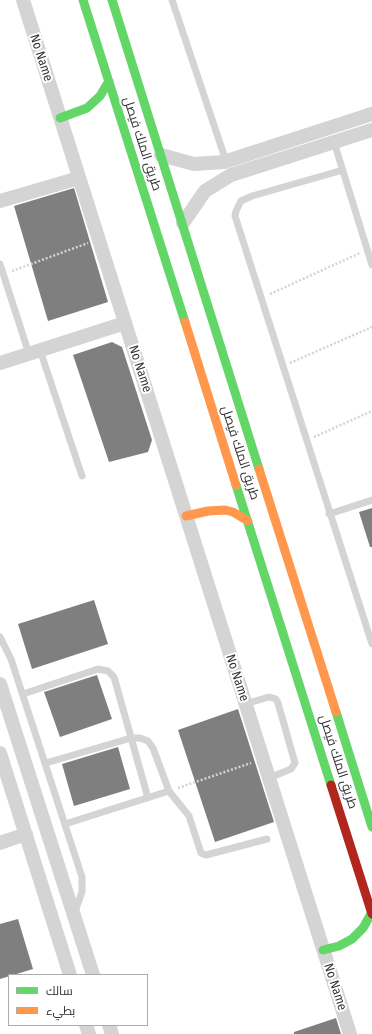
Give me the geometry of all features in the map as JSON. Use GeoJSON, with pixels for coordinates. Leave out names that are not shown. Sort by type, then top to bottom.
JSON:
{"type":"FeatureCollection","features":[{"type":"Feature","properties":{"kind":"main road","name":"طريق الملك فيصل"},"geometry":{"type":"LineString","coordinates":[[83,0],[372,913]]}},
{"type":"Feature","properties":{"kind":"main road","name":"طريق الملك فيصل"},"geometry":{"type":"LineString","coordinates":[[112,0],[372,827]]}},
{"type":"Feature","properties":{"kind":"main road"},"geometry":{"type":"LineString","coordinates":[[60,118],[87,108],[100,96],[109,82]]}},
{"type":"Feature","properties":{"kind":"main road"},"geometry":{"type":"LineString","coordinates":[[186,516],[208,511],[224,510],[233,512],[248,521]]}},
{"type":"Feature","properties":{"kind":"main road"},"geometry":{"type":"LineString","coordinates":[[323,950],[339,946],[352,939],[363,928],[372,913]]}},
{"type":"Feature","properties":{"kind":"street","name":"No Name"},"geometry":{"type":"LineString","coordinates":[[23,0],[350,1034]]}},
{"type":"Feature","properties":{"kind":"street"},"geometry":{"type":"LineString","coordinates":[[161,155],[194,164],[208,164],[226,161],[372,114]]}},
{"type":"Feature","properties":{"kind":"street"},"geometry":{"type":"LineString","coordinates":[[329,128],[334,142]]}},
{"type":"Feature","properties":{"kind":"street"},"geometry":{"type":"LineString","coordinates":[[183,223],[205,191],[213,184],[231,176],[372,130]]}},
{"type":"Feature","properties":{"kind":"street"},"geometry":{"type":"LineString","coordinates":[[0,201],[79,178]]}},
{"type":"Feature","properties":{"kind":"street"},"geometry":{"type":"LineString","coordinates":[[0,363],[125,323]]}},
{"type":"Feature","properties":{"kind":"street"},"geometry":{"type":"LineString","coordinates":[[0,684],[93,974]]}},
{"type":"Feature","properties":{"kind":"street"},"geometry":{"type":"LineString","coordinates":[[0,754],[70,974]]}},
{"type":"Feature","properties":{"kind":"street"},"geometry":{"type":"LineString","coordinates":[[0,843],[26,834]]}},
{"type":"Feature","properties":{"kind":"lane"},"geometry":{"type":"LineString","coordinates":[[172,0],[226,161]]}},
{"type":"Feature","properties":{"kind":"lane"},"geometry":{"type":"LineString","coordinates":[[334,142],[372,265]]}},
{"type":"Feature","properties":{"kind":"lane"},"geometry":{"type":"LineString","coordinates":[[343,170],[252,196],[241,201],[235,216],[329,514],[372,644]]}},
{"type":"Feature","properties":{"kind":"lane"},"geometry":{"type":"LineString","coordinates":[[0,264],[82,476]]}},
{"type":"Feature","properties":{"kind":"lane"},"geometry":{"type":"LineString","coordinates":[[329,514],[372,500]]}},
{"type":"Feature","properties":{"kind":"lane"},"geometry":{"type":"LineString","coordinates":[[0,637],[11,659],[82,876],[82,892],[74,914]]}},
{"type":"Feature","properties":{"kind":"lane"},"geometry":{"type":"LineString","coordinates":[[23,694],[94,670],[105,670],[114,677],[148,798]]}},
{"type":"Feature","properties":{"kind":"lane"},"geometry":{"type":"LineString","coordinates":[[245,704],[269,697],[276,699],[278,703],[295,756],[295,763],[291,769],[269,778]]}},
{"type":"Feature","properties":{"kind":"lane"},"geometry":{"type":"LineString","coordinates":[[46,763],[131,738],[140,738],[148,741],[154,748],[169,791],[189,816],[202,854],[267,839]]}},
{"type":"Feature","properties":{"kind":"lane"},"geometry":{"type":"LineString","coordinates":[[66,824],[169,791]]}},
{"type":"Feature","properties":{"kind":"path"},"geometry":{"type":"LineString","coordinates":[[3,275],[98,240]]}},
{"type":"Feature","properties":{"kind":"path"},"geometry":{"type":"LineString","coordinates":[[261,298],[367,250]]}},
{"type":"Feature","properties":{"kind":"path"},"geometry":{"type":"LineString","coordinates":[[283,367],[372,327]]}},
{"type":"Feature","properties":{"kind":"path"},"geometry":{"type":"LineString","coordinates":[[306,441],[372,411]]}},
{"type":"Feature","properties":{"kind":"path"},"geometry":{"type":"LineString","coordinates":[[169,791],[262,759]]}},
{"type":"Feature","properties":{"kind":"building"},"geometry":{"type":"Polygon","coordinates":[[[74,188],[108,302],[48,321],[14,206],[74,188]]]}},
{"type":"Feature","properties":{"kind":"building"},"geometry":{"type":"Polygon","coordinates":[[[112,342],[122,347],[152,440],[148,452],[109,462],[73,355],[112,342]]]}},
{"type":"Feature","properties":{"kind":"building"},"geometry":{"type":"Polygon","coordinates":[[[372,508],[372,547],[370,547],[359,512],[372,508]]]}},
{"type":"Feature","properties":{"kind":"building"},"geometry":{"type":"Polygon","coordinates":[[[94,600],[108,644],[32,669],[18,624],[94,600]]]}},
{"type":"Feature","properties":{"kind":"building"},"geometry":{"type":"Polygon","coordinates":[[[97,675],[112,719],[60,737],[44,692],[97,675]]]}},
{"type":"Feature","properties":{"kind":"building"},"geometry":{"type":"Polygon","coordinates":[[[238,709],[274,822],[215,842],[178,730],[238,709]]]}},
{"type":"Feature","properties":{"kind":"building"},"geometry":{"type":"Polygon","coordinates":[[[118,747],[130,789],[74,806],[62,764],[118,747]]]}},
{"type":"Feature","properties":{"kind":"building"},"geometry":{"type":"Polygon","coordinates":[[[18,919],[33,969],[16,974],[8,974],[8,977],[0,979],[0,924],[18,919]]]}},
{"type":"Feature","properties":{"kind":"building"},"geometry":{"type":"Polygon","coordinates":[[[336,1018],[341,1034],[294,1034],[294,1032],[336,1018]]]}},
{"type":"Feature","properties":{"kind":"traffic: fast"},"geometry":{"type":"LineString","coordinates":[[83,0],[185,322]]}},
{"type":"Feature","properties":{"kind":"traffic: fast"},"geometry":{"type":"LineString","coordinates":[[112,0],[259,469]]}},
{"type":"Feature","properties":{"kind":"traffic: fast"},"geometry":{"type":"LineString","coordinates":[[60,118],[87,108],[100,96],[109,81]]}},
{"type":"Feature","properties":{"kind":"traffic: fast"},"geometry":{"type":"LineString","coordinates":[[236,485],[331,785]]}},
{"type":"Feature","properties":{"kind":"traffic: fast"},"geometry":{"type":"LineString","coordinates":[[336,712],[372,827]]}},
{"type":"Feature","properties":{"kind":"traffic: fast"},"geometry":{"type":"LineString","coordinates":[[323,950],[339,946],[352,939],[363,928],[372,912]]}},
{"type":"Feature","properties":{"kind":"traffic: slow"},"geometry":{"type":"LineString","coordinates":[[185,322],[236,485]]}},
{"type":"Feature","properties":{"kind":"traffic: slow"},"geometry":{"type":"LineString","coordinates":[[259,469],[336,712]]}},
{"type":"Feature","properties":{"kind":"traffic: slow"},"geometry":{"type":"LineString","coordinates":[[186,516],[208,511],[225,510],[233,512],[248,521]]}},
{"type":"Feature","properties":{"kind":"traffic: jam"},"geometry":{"type":"LineString","coordinates":[[331,785],[372,914]]}}]}
